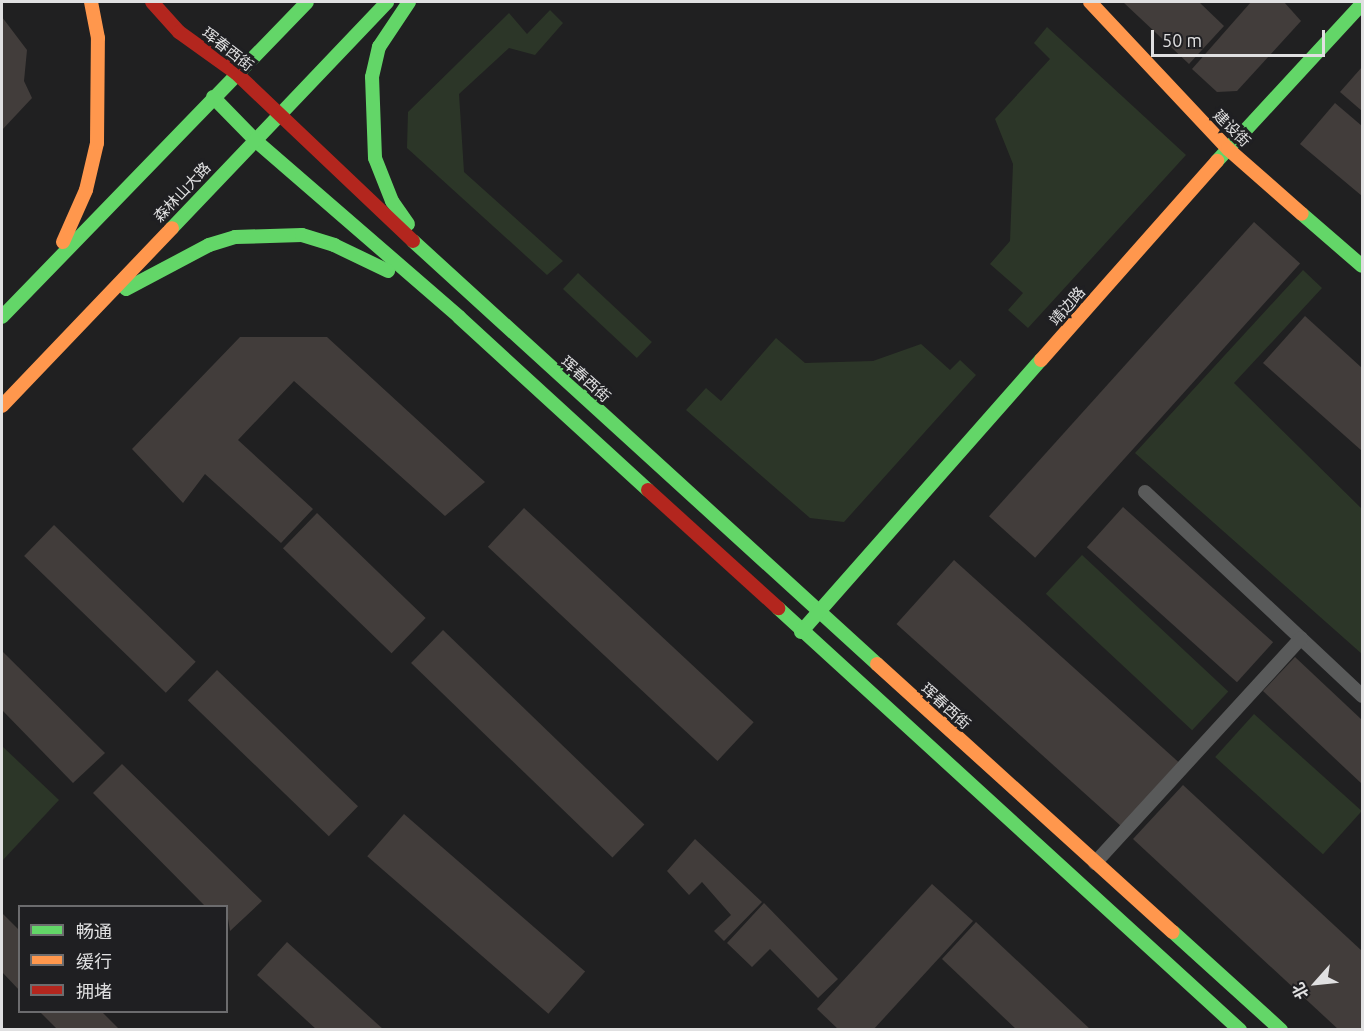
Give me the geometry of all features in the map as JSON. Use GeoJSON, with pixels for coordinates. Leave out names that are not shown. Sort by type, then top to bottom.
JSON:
{"type":"FeatureCollection","features":[{"type":"Feature","properties":{"kind":"main road"},"geometry":{"type":"LineString","coordinates":[[54,262],[86,190],[97,143],[98,38],[91,2]]}},
{"type":"Feature","properties":{"kind":"main road"},"geometry":{"type":"LineString","coordinates":[[152,2],[179,32]]}},
{"type":"Feature","properties":{"kind":"main road"},"geometry":{"type":"LineString","coordinates":[[2,316],[211,92],[236,73],[307,2]]}},
{"type":"Feature","properties":{"kind":"main road","name":"森林山大路"},"geometry":{"type":"LineString","coordinates":[[2,406],[387,2]]}},
{"type":"Feature","properties":{"kind":"main road"},"geometry":{"type":"LineString","coordinates":[[409,2],[379,47],[372,77],[375,158],[392,201],[439,266]]}},
{"type":"Feature","properties":{"kind":"main road","name":"建设街"},"geometry":{"type":"LineString","coordinates":[[1090,2],[1228,149],[1362,266]]}},
{"type":"Feature","properties":{"kind":"main road","name":"靖边路"},"geometry":{"type":"LineString","coordinates":[[801,632],[1228,149],[1362,4]]}},
{"type":"Feature","properties":{"kind":"main road","name":"珲春西街"},"geometry":{"type":"LineString","coordinates":[[179,32],[194,59]]}},
{"type":"Feature","properties":{"kind":"main road","name":"珲春西街"},"geometry":{"type":"LineString","coordinates":[[179,32],[236,73],[277,116],[818,613],[1281,1029]]}},
{"type":"Feature","properties":{"kind":"main road"},"geometry":{"type":"LineString","coordinates":[[211,92],[255,140],[459,317],[1223,1024],[1240,1029]]}},
{"type":"Feature","properties":{"kind":"main road"},"geometry":{"type":"LineString","coordinates":[[101,303],[209,245],[235,237],[302,235],[374,262],[459,317]]}},
{"type":"Feature","properties":{"kind":"lane"},"geometry":{"type":"LineString","coordinates":[[1145,492],[1362,696]]}},
{"type":"Feature","properties":{"kind":"lane"},"geometry":{"type":"LineString","coordinates":[[1095,863],[1301,638]]}},
{"type":"Feature","properties":{"kind":"green space"},"geometry":{"type":"Polygon","coordinates":[[[550,10],[563,23],[535,55],[509,48],[459,94],[464,172],[563,261],[547,275],[407,148],[408,112],[509,13],[527,34],[550,10]]]}},
{"type":"Feature","properties":{"kind":"green space"},"geometry":{"type":"Polygon","coordinates":[[[1047,27],[1186,155],[1028,328],[1008,310],[1023,293],[990,264],[1010,241],[1013,164],[995,119],[1050,59],[1034,43],[1047,27]]]}},
{"type":"Feature","properties":{"kind":"green space"},"geometry":{"type":"Polygon","coordinates":[[[1303,270],[1322,288],[1234,383],[1362,509],[1362,654],[1135,453],[1303,270]]]}},
{"type":"Feature","properties":{"kind":"green space"},"geometry":{"type":"Polygon","coordinates":[[[578,273],[652,342],[637,358],[563,289],[578,273]]]}},
{"type":"Feature","properties":{"kind":"green space"},"geometry":{"type":"Polygon","coordinates":[[[776,338],[805,363],[873,361],[921,344],[950,370],[960,360],[976,375],[844,522],[810,518],[686,410],[706,388],[721,401],[776,338]]]}},
{"type":"Feature","properties":{"kind":"green space"},"geometry":{"type":"Polygon","coordinates":[[[1082,555],[1228,691],[1192,730],[1046,594],[1082,555]]]}},
{"type":"Feature","properties":{"kind":"green space"},"geometry":{"type":"Polygon","coordinates":[[[1254,714],[1362,811],[1323,854],[1215,757],[1254,714]]]}},
{"type":"Feature","properties":{"kind":"green space"},"geometry":{"type":"Polygon","coordinates":[[[2,746],[59,800],[2,861],[2,746]]]}},
{"type":"Feature","properties":{"kind":"building"},"geometry":{"type":"Polygon","coordinates":[[[1123,2],[1199,2],[1224,26],[1189,64],[1123,2]]]}},
{"type":"Feature","properties":{"kind":"building"},"geometry":{"type":"Polygon","coordinates":[[[1251,2],[1284,2],[1301,21],[1237,91],[1217,92],[1192,69],[1251,2]]]}},
{"type":"Feature","properties":{"kind":"building"},"geometry":{"type":"Polygon","coordinates":[[[2,17],[27,50],[24,81],[32,98],[2,130],[2,17]]]}},
{"type":"Feature","properties":{"kind":"building"},"geometry":{"type":"Polygon","coordinates":[[[1362,67],[1362,111],[1340,92],[1362,67]]]}},
{"type":"Feature","properties":{"kind":"building"},"geometry":{"type":"Polygon","coordinates":[[[1335,103],[1362,126],[1362,196],[1300,144],[1335,103]]]}},
{"type":"Feature","properties":{"kind":"building"},"geometry":{"type":"Polygon","coordinates":[[[1254,222],[1300,263],[1035,558],[989,516],[1254,222]]]}},
{"type":"Feature","properties":{"kind":"building"},"geometry":{"type":"Polygon","coordinates":[[[1305,316],[1362,368],[1362,451],[1263,363],[1305,316]]]}},
{"type":"Feature","properties":{"kind":"building"},"geometry":{"type":"Polygon","coordinates":[[[240,337],[327,337],[485,482],[445,516],[294,381],[238,440],[313,509],[281,543],[205,474],[183,503],[132,449],[240,337]]]}},
{"type":"Feature","properties":{"kind":"building"},"geometry":{"type":"Polygon","coordinates":[[[1123,507],[1273,642],[1237,682],[1087,547],[1123,507]]]}},
{"type":"Feature","properties":{"kind":"building"},"geometry":{"type":"Polygon","coordinates":[[[524,508],[754,722],[717,761],[488,547],[524,508]]]}},
{"type":"Feature","properties":{"kind":"building"},"geometry":{"type":"Polygon","coordinates":[[[317,513],[426,618],[392,653],[283,548],[317,513]]]}},
{"type":"Feature","properties":{"kind":"building"},"geometry":{"type":"Polygon","coordinates":[[[54,525],[196,662],[166,693],[24,556],[54,525]]]}},
{"type":"Feature","properties":{"kind":"building"},"geometry":{"type":"Polygon","coordinates":[[[954,560],[1178,762],[1121,826],[896,624],[954,560]]]}},
{"type":"Feature","properties":{"kind":"building"},"geometry":{"type":"Polygon","coordinates":[[[443,630],[644,825],[612,858],[411,663],[443,630]]]}},
{"type":"Feature","properties":{"kind":"building"},"geometry":{"type":"Polygon","coordinates":[[[2,651],[105,753],[73,783],[2,710],[2,651]]]}},
{"type":"Feature","properties":{"kind":"building"},"geometry":{"type":"Polygon","coordinates":[[[1295,657],[1362,720],[1362,784],[1263,691],[1295,657]]]}},
{"type":"Feature","properties":{"kind":"building"},"geometry":{"type":"Polygon","coordinates":[[[217,670],[358,806],[329,836],[188,700],[217,670]]]}},
{"type":"Feature","properties":{"kind":"building"},"geometry":{"type":"Polygon","coordinates":[[[122,764],[262,901],[230,931],[228,905],[204,905],[93,793],[122,764]]]}},
{"type":"Feature","properties":{"kind":"building"},"geometry":{"type":"Polygon","coordinates":[[[1183,785],[1362,951],[1362,1030],[1339,1030],[1133,839],[1183,785]]]}},
{"type":"Feature","properties":{"kind":"building"},"geometry":{"type":"Polygon","coordinates":[[[404,814],[585,971],[548,1014],[367,856],[404,814]]]}},
{"type":"Feature","properties":{"kind":"building"},"geometry":{"type":"Polygon","coordinates":[[[695,839],[762,902],[724,941],[714,931],[731,915],[702,882],[689,895],[667,871],[695,839]]]}},
{"type":"Feature","properties":{"kind":"building"},"geometry":{"type":"Polygon","coordinates":[[[932,884],[973,921],[873,1030],[839,1030],[817,1009],[932,884]]]}},
{"type":"Feature","properties":{"kind":"building"},"geometry":{"type":"Polygon","coordinates":[[[764,903],[838,979],[818,998],[770,949],[752,967],[727,943],[764,903]]]}},
{"type":"Feature","properties":{"kind":"building"},"geometry":{"type":"Polygon","coordinates":[[[2,913],[18,929],[18,989],[2,972],[2,913]]]}},
{"type":"Feature","properties":{"kind":"building"},"geometry":{"type":"Polygon","coordinates":[[[976,922],[1091,1030],[1017,1030],[942,959],[976,922]]]}},
{"type":"Feature","properties":{"kind":"building"},"geometry":{"type":"Polygon","coordinates":[[[287,942],[384,1030],[317,1030],[257,975],[287,942]]]}},
{"type":"Feature","properties":{"kind":"building"},"geometry":{"type":"Polygon","coordinates":[[[41,1013],[103,1013],[120,1030],[58,1030],[41,1013]]]}},
{"type":"Feature","properties":{"kind":"traffic: fast"},"geometry":{"type":"LineString","coordinates":[[2,317],[307,2]]}},
{"type":"Feature","properties":{"kind":"traffic: fast"},"geometry":{"type":"LineString","coordinates":[[172,228],[387,2]]}},
{"type":"Feature","properties":{"kind":"traffic: fast"},"geometry":{"type":"LineString","coordinates":[[408,224],[392,201],[375,158],[372,77],[379,47],[409,2]]}},
{"type":"Feature","properties":{"kind":"traffic: fast"},"geometry":{"type":"LineString","coordinates":[[1217,161],[1362,4]]}},
{"type":"Feature","properties":{"kind":"traffic: fast"},"geometry":{"type":"LineString","coordinates":[[213,97],[255,140],[459,317],[648,490]]}},
{"type":"Feature","properties":{"kind":"traffic: fast"},"geometry":{"type":"LineString","coordinates":[[1302,214],[1362,266]]}},
{"type":"Feature","properties":{"kind":"traffic: fast"},"geometry":{"type":"LineString","coordinates":[[126,289],[209,245],[235,237],[302,235],[334,245],[388,271]]}},
{"type":"Feature","properties":{"kind":"traffic: fast"},"geometry":{"type":"LineString","coordinates":[[413,241],[877,664]]}},
{"type":"Feature","properties":{"kind":"traffic: fast"},"geometry":{"type":"LineString","coordinates":[[801,632],[1041,360]]}},
{"type":"Feature","properties":{"kind":"traffic: fast"},"geometry":{"type":"LineString","coordinates":[[778,608],[1240,1030]]}},
{"type":"Feature","properties":{"kind":"traffic: fast"},"geometry":{"type":"LineString","coordinates":[[1173,932],[1281,1030]]}},
{"type":"Feature","properties":{"kind":"traffic: slow"},"geometry":{"type":"LineString","coordinates":[[63,242],[86,190],[97,143],[98,38],[91,2]]}},
{"type":"Feature","properties":{"kind":"traffic: slow"},"geometry":{"type":"LineString","coordinates":[[1090,2],[1228,149],[1302,214]]}},
{"type":"Feature","properties":{"kind":"traffic: slow"},"geometry":{"type":"LineString","coordinates":[[1041,360],[1217,161]]}},
{"type":"Feature","properties":{"kind":"traffic: slow"},"geometry":{"type":"LineString","coordinates":[[2,406],[172,228]]}},
{"type":"Feature","properties":{"kind":"traffic: slow"},"geometry":{"type":"LineString","coordinates":[[877,664],[1173,932]]}},
{"type":"Feature","properties":{"kind":"traffic: jam"},"geometry":{"type":"LineString","coordinates":[[152,2],[179,32],[236,73]]}},
{"type":"Feature","properties":{"kind":"traffic: jam"},"geometry":{"type":"LineString","coordinates":[[236,73],[413,241]]}},
{"type":"Feature","properties":{"kind":"traffic: jam"},"geometry":{"type":"LineString","coordinates":[[648,490],[778,608]]}}]}
